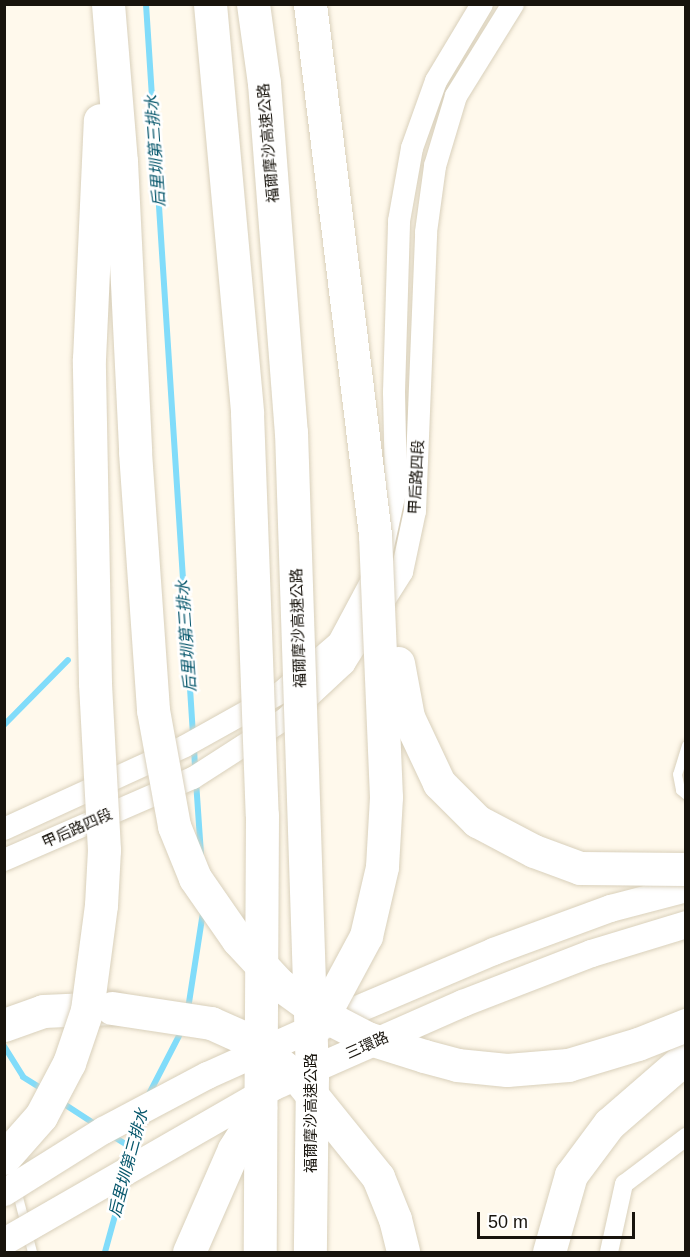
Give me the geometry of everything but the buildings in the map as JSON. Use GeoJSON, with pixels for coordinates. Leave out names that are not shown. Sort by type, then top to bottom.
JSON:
{"type":"FeatureCollection","features":[{"type":"Feature","properties":{"kind":"highway"},"geometry":{"type":"LineString","coordinates":[[8,1173],[69,1063],[87,1010],[101,905],[104,850],[95,683],[89,359],[100,132],[101,4]]}},
{"type":"Feature","properties":{"kind":"highway"},"geometry":{"type":"LineString","coordinates":[[108,4],[121,160],[135,452],[153,710],[174,826],[195,878],[238,940],[279,984],[319,1013],[367,1038],[424,1056],[457,1065],[507,1070],[568,1065],[638,1044],[686,1025]]}},
{"type":"Feature","properties":{"kind":"highway"},"geometry":{"type":"LineString","coordinates":[[210,4],[247,413],[262,815],[260,1252]]}},
{"type":"Feature","properties":{"kind":"highway","name":"福爾摩沙高速公路"},"geometry":{"type":"LineString","coordinates":[[253,4],[264,83],[291,432],[312,1076],[310,1252]]}},
{"type":"Feature","properties":{"kind":"highway"},"geometry":{"type":"LineString","coordinates":[[310,4],[375,535],[408,717],[439,783],[477,821],[534,851],[580,868],[686,869]]}},
{"type":"Feature","properties":{"kind":"highway"},"geometry":{"type":"LineString","coordinates":[[318,1025],[366,936],[382,867],[386,797],[375,535]]}},
{"type":"Feature","properties":{"kind":"highway"},"geometry":{"type":"LineString","coordinates":[[4,1025],[43,1011],[112,1008],[211,1023],[249,1040],[299,1079],[378,1178],[395,1219],[403,1252]]}},
{"type":"Feature","properties":{"kind":"highway"},"geometry":{"type":"LineString","coordinates":[[549,1252],[572,1175],[609,1124],[644,1090],[686,1058]]}},
{"type":"Feature","properties":{"kind":"highway"},"geometry":{"type":"LineString","coordinates":[[189,1252],[234,1149],[274,1086]]}},
{"type":"Feature","properties":{"kind":"main road"},"geometry":{"type":"LineString","coordinates":[[8,1173],[103,1130],[207,1075],[493,951],[610,908],[686,888]]}},
{"type":"Feature","properties":{"kind":"main road","name":"三環路"},"geometry":{"type":"LineString","coordinates":[[4,1241],[274,1086],[472,999],[591,953],[686,924]]}},
{"type":"Feature","properties":{"kind":"main road"},"geometry":{"type":"LineString","coordinates":[[274,1086],[318,1025]]}},
{"type":"Feature","properties":{"kind":"street","name":"甲后路四段"},"geometry":{"type":"LineString","coordinates":[[4,829],[185,746],[280,693],[339,642],[378,569],[396,488],[394,392],[399,221],[412,148],[436,81],[482,4]]}},
{"type":"Feature","properties":{"kind":"street","name":"甲后路四段"},"geometry":{"type":"LineString","coordinates":[[4,860],[192,778],[285,719],[344,664],[402,572],[415,511],[426,232],[435,166],[456,96],[513,4]]}},
{"type":"Feature","properties":{"kind":"street"},"geometry":{"type":"LineString","coordinates":[[609,1252],[624,1184],[686,1137]]}},
{"type":"Feature","properties":{"kind":"lane"},"geometry":{"type":"LineString","coordinates":[[686,745],[677,774],[680,790],[686,795]]}},
{"type":"Feature","properties":{"kind":"lane"},"geometry":{"type":"LineString","coordinates":[[4,1143],[8,1173],[32,1252]]}},
{"type":"Feature","properties":{"kind":"waterway","name":"后里圳第三排水"},"geometry":{"type":"LineString","coordinates":[[146,4],[193,734]]}},
{"type":"Feature","properties":{"kind":"waterway"},"geometry":{"type":"LineString","coordinates":[[4,725],[68,660]]}},
{"type":"Feature","properties":{"kind":"waterway","name":"后里圳第三排水"},"geometry":{"type":"LineString","coordinates":[[194,748],[195,770]]}},
{"type":"Feature","properties":{"kind":"waterway","name":"后里圳第三排水"},"geometry":{"type":"LineString","coordinates":[[196,781],[201,854]]}},
{"type":"Feature","properties":{"kind":"waterway","name":"后里圳第三排水"},"geometry":{"type":"LineString","coordinates":[[188,1009],[203,912]]}},
{"type":"Feature","properties":{"kind":"waterway","name":"后里圳第三排水"},"geometry":{"type":"LineString","coordinates":[[148,1096],[182,1030]]}},
{"type":"Feature","properties":{"kind":"waterway"},"geometry":{"type":"LineString","coordinates":[[4,1046],[23,1077],[45,1091]]}},
{"type":"Feature","properties":{"kind":"waterway"},"geometry":{"type":"LineString","coordinates":[[61,1102],[98,1126]]}},
{"type":"Feature","properties":{"kind":"waterway","name":"后里圳第三排水"},"geometry":{"type":"LineString","coordinates":[[130,1159],[140,1119]]}},
{"type":"Feature","properties":{"kind":"waterway"},"geometry":{"type":"LineString","coordinates":[[111,1135],[133,1149]]}},
{"type":"Feature","properties":{"kind":"waterway","name":"后里圳第三排水"},"geometry":{"type":"LineString","coordinates":[[105,1252],[124,1183]]}}]}
